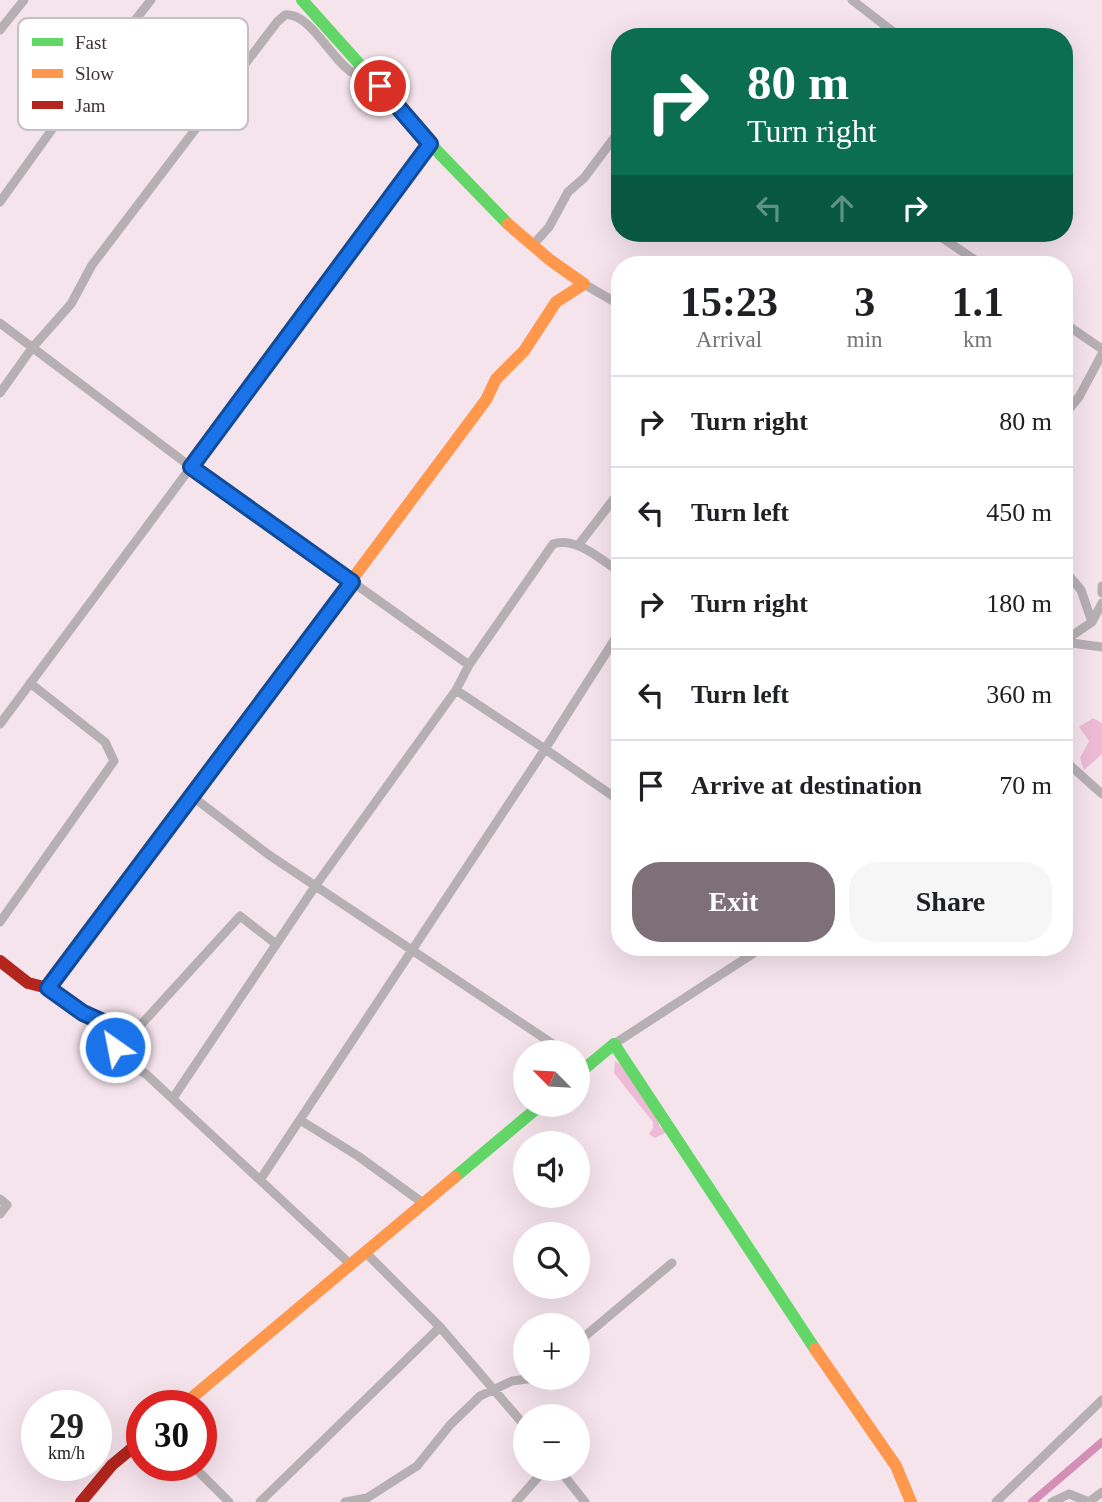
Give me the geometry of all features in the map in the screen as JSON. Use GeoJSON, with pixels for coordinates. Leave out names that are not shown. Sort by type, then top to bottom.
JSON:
{"type":"FeatureCollection","features":[{"type":"Feature","properties":{"kind":"street"},"geometry":{"type":"LineString","coordinates":[[0,30],[24,0]]}},
{"type":"Feature","properties":{"kind":"street"},"geometry":{"type":"LineString","coordinates":[[137,18],[151,0]]}},
{"type":"Feature","properties":{"kind":"street"},"geometry":{"type":"LineString","coordinates":[[302,0],[430,144],[531,246],[556,267],[611,300]]}},
{"type":"Feature","properties":{"kind":"street"},"geometry":{"type":"LineString","coordinates":[[852,0],[888,28]]}},
{"type":"Feature","properties":{"kind":"street"},"geometry":{"type":"LineString","coordinates":[[248,59],[285,15],[298,17],[348,70],[358,72],[362,67]]}},
{"type":"Feature","properties":{"kind":"street"},"geometry":{"type":"LineString","coordinates":[[0,202],[52,130]]}},
{"type":"Feature","properties":{"kind":"street"},"geometry":{"type":"LineString","coordinates":[[0,393],[32,348],[71,304],[92,264],[197,130]]}},
{"type":"Feature","properties":{"kind":"street"},"geometry":{"type":"LineString","coordinates":[[531,246],[549,227],[568,192],[584,178],[611,142]]}},
{"type":"Feature","properties":{"kind":"street"},"geometry":{"type":"LineString","coordinates":[[0,724],[430,144]]}},
{"type":"Feature","properties":{"kind":"street"},"geometry":{"type":"LineString","coordinates":[[948,242],[969,256]]}},
{"type":"Feature","properties":{"kind":"street"},"geometry":{"type":"LineString","coordinates":[[48,988],[193,797],[486,400],[496,379],[524,351],[556,302],[584,284]]}},
{"type":"Feature","properties":{"kind":"street"},"geometry":{"type":"LineString","coordinates":[[0,323],[191,467],[469,665]]}},
{"type":"Feature","properties":{"kind":"street"},"geometry":{"type":"LineString","coordinates":[[1073,330],[1102,351],[1073,404]]}},
{"type":"Feature","properties":{"kind":"street"},"geometry":{"type":"LineString","coordinates":[[580,543],[611,503]]}},
{"type":"Feature","properties":{"kind":"street"},"geometry":{"type":"LineString","coordinates":[[173,1098],[316,885],[456,690],[469,665],[553,544],[562,541],[582,548],[611,566]]}},
{"type":"Feature","properties":{"kind":"street"},"geometry":{"type":"LineString","coordinates":[[1073,581],[1081,590],[1092,622]]}},
{"type":"Feature","properties":{"kind":"street"},"geometry":{"type":"LineString","coordinates":[[1102,586],[1102,593]]}},
{"type":"Feature","properties":{"kind":"street"},"geometry":{"type":"LineString","coordinates":[[1073,635],[1092,622],[1102,603]]}},
{"type":"Feature","properties":{"kind":"street"},"geometry":{"type":"LineString","coordinates":[[1073,642],[1102,647]]}},
{"type":"Feature","properties":{"kind":"street"},"geometry":{"type":"LineString","coordinates":[[260,1180],[611,645]]}},
{"type":"Feature","properties":{"kind":"street"},"geometry":{"type":"LineString","coordinates":[[0,922],[114,761],[105,742],[30,682]]}},
{"type":"Feature","properties":{"kind":"street"},"geometry":{"type":"LineString","coordinates":[[456,690],[611,796]]}},
{"type":"Feature","properties":{"kind":"street"},"geometry":{"type":"LineString","coordinates":[[1073,768],[1102,794]]}},
{"type":"Feature","properties":{"kind":"street"},"geometry":{"type":"LineString","coordinates":[[193,797],[269,855],[547,1040]]}},
{"type":"Feature","properties":{"kind":"street"},"geometry":{"type":"LineString","coordinates":[[117,1051],[240,916],[276,944]]}},
{"type":"Feature","properties":{"kind":"street"},"geometry":{"type":"LineString","coordinates":[[590,1061],[749,956]]}},
{"type":"Feature","properties":{"kind":"street"},"geometry":{"type":"LineString","coordinates":[[0,961],[27,983],[48,988],[83,1013],[103,1022],[112,1033],[117,1051],[173,1098],[349,1263]]}},
{"type":"Feature","properties":{"kind":"street"},"geometry":{"type":"LineString","coordinates":[[614,1044],[824,1363],[896,1466],[911,1502]]}},
{"type":"Feature","properties":{"kind":"street"},"geometry":{"type":"LineString","coordinates":[[201,1390],[526,1117]]}},
{"type":"Feature","properties":{"kind":"street"},"geometry":{"type":"LineString","coordinates":[[300,1120],[358,1156],[423,1203]]}},
{"type":"Feature","properties":{"kind":"street"},"geometry":{"type":"LineString","coordinates":[[0,1199],[7,1205],[0,1214]]}},
{"type":"Feature","properties":{"kind":"street"},"geometry":{"type":"LineString","coordinates":[[366,1253],[440,1327],[513,1411]]}},
{"type":"Feature","properties":{"kind":"street"},"geometry":{"type":"LineString","coordinates":[[590,1332],[673,1263]]}},
{"type":"Feature","properties":{"kind":"street"},"geometry":{"type":"LineString","coordinates":[[260,1502],[440,1327]]}},
{"type":"Feature","properties":{"kind":"street"},"geometry":{"type":"LineString","coordinates":[[345,1502],[367,1498],[417,1466],[467,1408],[495,1389],[513,1381]]}},
{"type":"Feature","properties":{"kind":"street"},"geometry":{"type":"LineString","coordinates":[[996,1502],[1102,1400]]}},
{"type":"Feature","properties":{"kind":"street"},"geometry":{"type":"LineString","coordinates":[[81,1502],[112,1465],[126,1453]]}},
{"type":"Feature","properties":{"kind":"street"},"geometry":{"type":"LineString","coordinates":[[208,1481],[229,1502]]}},
{"type":"Feature","properties":{"kind":"street"},"geometry":{"type":"LineString","coordinates":[[516,1502],[535,1481]]}},
{"type":"Feature","properties":{"kind":"street"},"geometry":{"type":"LineString","coordinates":[[568,1481],[585,1502]]}},
{"type":"Feature","properties":{"kind":"street"},"geometry":{"type":"LineString","coordinates":[[1052,1502],[1069,1494],[1089,1502],[1102,1492]]}},
{"type":"Feature","properties":{"kind":"shaded area"},"geometry":{"type":"Polygon","coordinates":[[[1093,718],[1102,723],[1102,754],[1084,770],[1080,758],[1089,741],[1079,727],[1093,718]]]}},
{"type":"Feature","properties":{"kind":"shaded area"},"geometry":{"type":"Polygon","coordinates":[[[615,1061],[634,1081],[660,1127],[667,1132],[655,1138],[649,1134],[653,1122],[614,1073],[615,1061]]]}},
{"type":"Feature","properties":{"kind":"waterway"},"geometry":{"type":"LineString","coordinates":[[1032,1502],[1102,1442]]}},
{"type":"Feature","properties":{"kind":"traffic: fast"},"geometry":{"type":"LineString","coordinates":[[302,0],[440,154],[508,224]]}},
{"type":"Feature","properties":{"kind":"traffic: fast"},"geometry":{"type":"LineString","coordinates":[[590,1064],[614,1044],[815,1349]]}},
{"type":"Feature","properties":{"kind":"traffic: fast"},"geometry":{"type":"LineString","coordinates":[[455,1177],[527,1117]]}},
{"type":"Feature","properties":{"kind":"traffic: slow"},"geometry":{"type":"LineString","coordinates":[[339,597],[486,400],[496,379],[524,351],[556,302],[584,284],[550,260],[508,224]]}},
{"type":"Feature","properties":{"kind":"traffic: slow"},"geometry":{"type":"LineString","coordinates":[[201,1390],[455,1177]]}},
{"type":"Feature","properties":{"kind":"traffic: slow"},"geometry":{"type":"LineString","coordinates":[[815,1349],[896,1466],[911,1502]]}},
{"type":"Feature","properties":{"kind":"traffic: jam"},"geometry":{"type":"LineString","coordinates":[[0,961],[28,983],[48,988],[339,597]]}},
{"type":"Feature","properties":{"kind":"traffic: jam"},"geometry":{"type":"LineString","coordinates":[[81,1502],[112,1465],[126,1453]]}},
{"type":"Feature","properties":{"kind":"route"},"geometry":{"type":"LineString","coordinates":[[115,1047],[112,1033],[103,1022],[83,1013],[48,988],[352,582],[191,467],[430,144],[380,86]]}}]}
